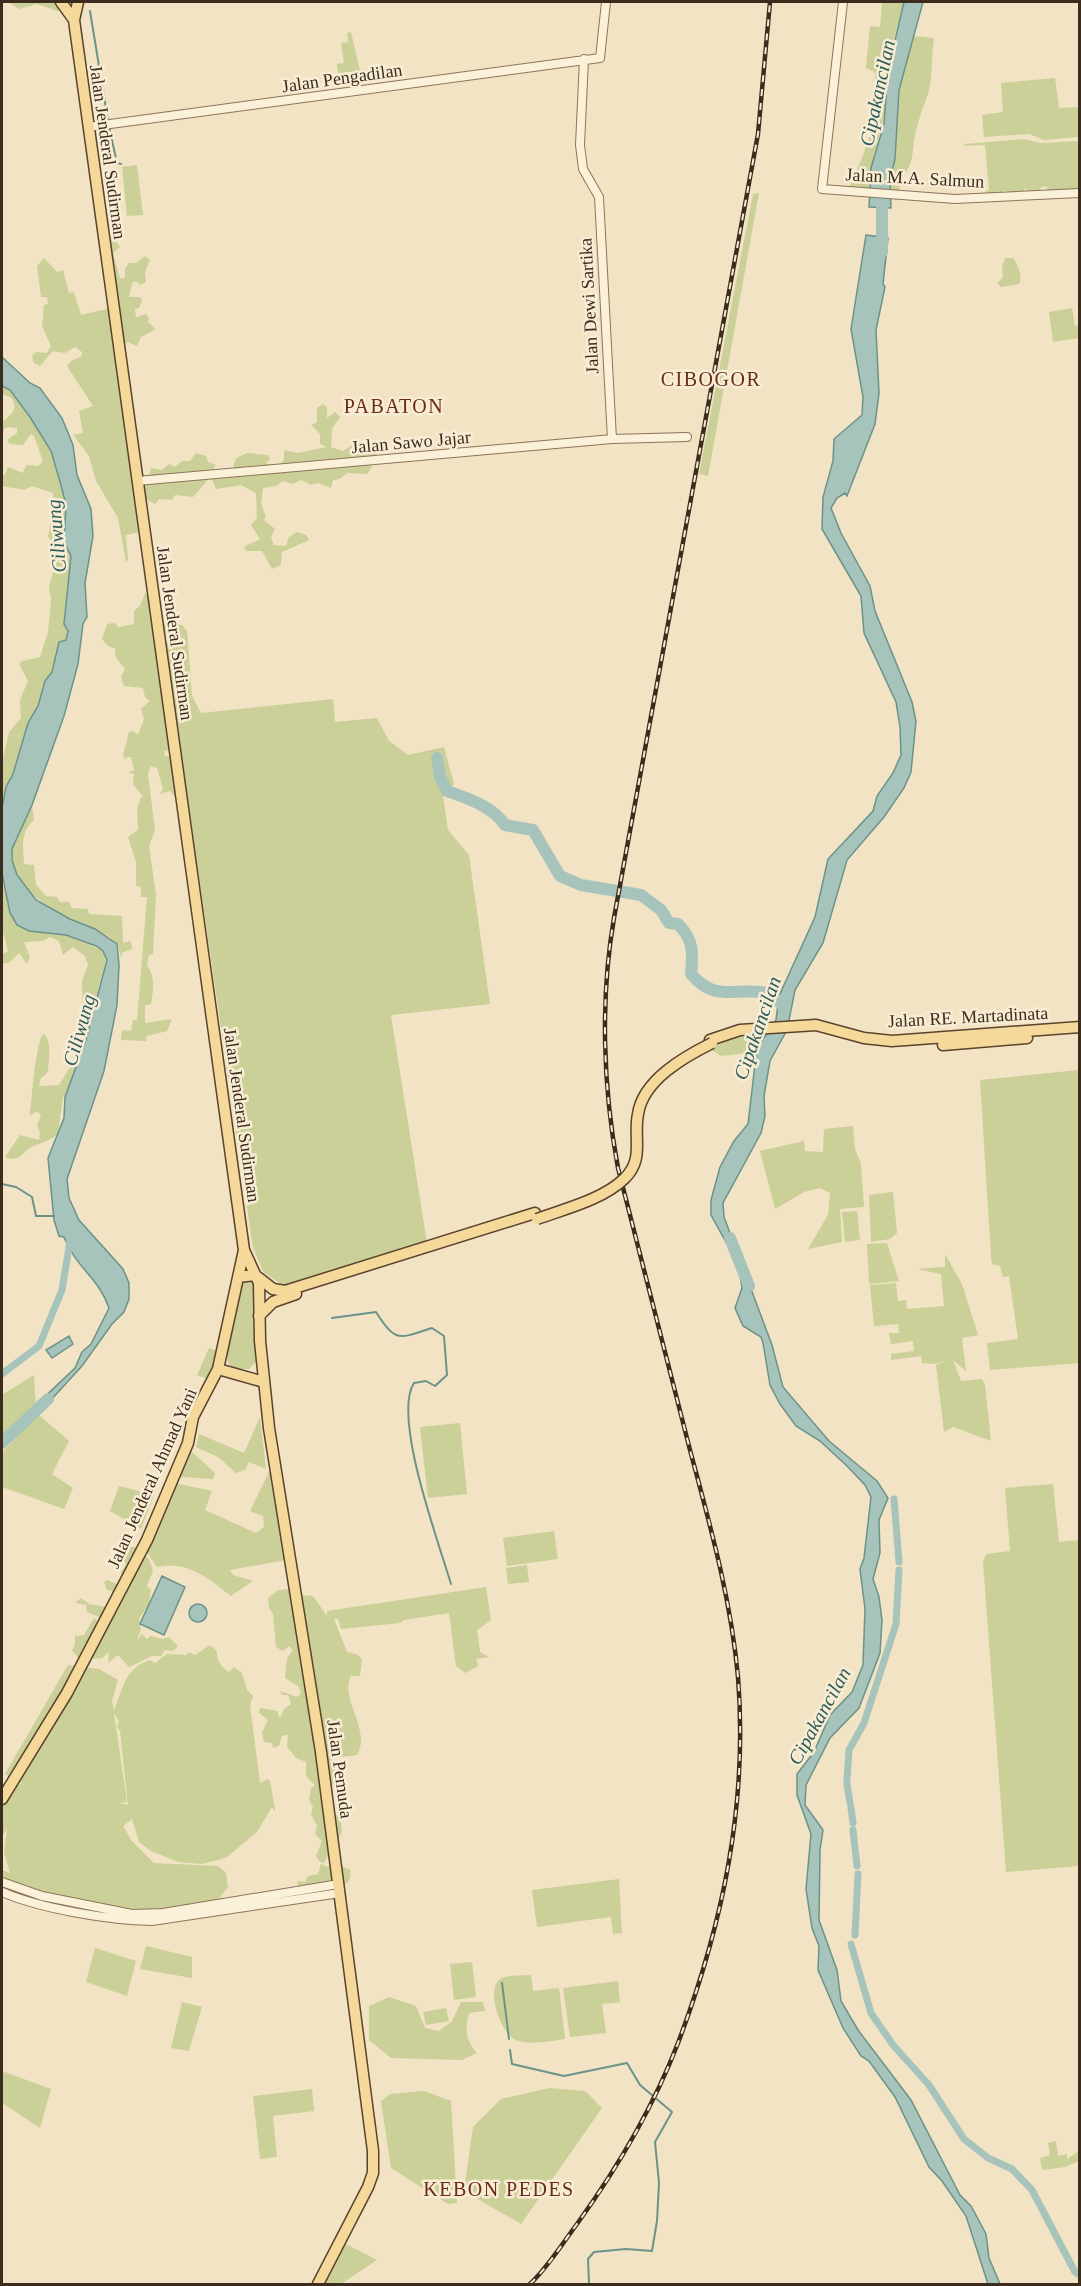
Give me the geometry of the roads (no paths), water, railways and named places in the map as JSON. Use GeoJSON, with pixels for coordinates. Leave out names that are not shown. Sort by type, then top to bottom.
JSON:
{"type":"FeatureCollection","features":[{"type":"Feature","properties":{"kind":"main road"},"geometry":{"type":"LineString","coordinates":[[61,2],[74,20]]}},
{"type":"Feature","properties":{"kind":"main road"},"geometry":{"type":"LineString","coordinates":[[74,20],[78,2]]}},
{"type":"Feature","properties":{"kind":"main road","name":"Jalan Jenderal Sudirman"},"geometry":{"type":"LineString","coordinates":[[74,20],[244,1250]]}},
{"type":"Feature","properties":{"kind":"main road","name":"Jalan RE. Martadinata"},"geometry":{"type":"LineString","coordinates":[[433,1249],[580,1203],[624,1179],[638,1155],[637,1121],[643,1099],[664,1074],[711,1042],[740,1033],[824,1026],[864,1038],[892,1041],[1080,1027]]}},
{"type":"Feature","properties":{"kind":"main road","name":"Jalan RE. Martadinata"},"geometry":{"type":"LineString","coordinates":[[797,1029],[875,1045],[939,1045],[1080,1033]]}},
{"type":"Feature","properties":{"kind":"main road"},"geometry":{"type":"LineString","coordinates":[[238,1277],[250,1274],[273,1289],[285,1291],[433,1249]]}},
{"type":"Feature","properties":{"kind":"main road"},"geometry":{"type":"LineString","coordinates":[[259,1316],[268,1306],[285,1297],[433,1249]]}},
{"type":"Feature","properties":{"kind":"main road","name":"Jalan Pemuda"},"geometry":{"type":"LineString","coordinates":[[244,1250],[257,1277],[264,1382],[283,1525],[307,1653],[374,2166],[368,2187],[318,2284]]}},
{"type":"Feature","properties":{"kind":"main road","name":"Jalan Jenderal Ahmad Yani"},"geometry":{"type":"LineString","coordinates":[[2,1799],[67,1693],[147,1540],[188,1443],[193,1417],[218,1369],[244,1250]]}},
{"type":"Feature","properties":{"kind":"main road"},"geometry":{"type":"LineString","coordinates":[[218,1369],[264,1382]]}},
{"type":"Feature","properties":{"kind":"street","name":"Jalan Pengadilan"},"geometry":{"type":"LineString","coordinates":[[88,127],[600,58],[606,2]]}},
{"type":"Feature","properties":{"kind":"street","name":"Jalan M.A. Salmun"},"geometry":{"type":"LineString","coordinates":[[843,2],[822,189],[955,199],[1080,193]]}},
{"type":"Feature","properties":{"kind":"street","name":"Jalan Dewi Sartika"},"geometry":{"type":"LineString","coordinates":[[584,59],[580,145],[582,169],[598,196],[612,439]]}},
{"type":"Feature","properties":{"kind":"street","name":"Jalan Sawo Jajar"},"geometry":{"type":"LineString","coordinates":[[137,481],[612,439],[687,437]]}},
{"type":"Feature","properties":{"kind":"street"},"geometry":{"type":"LineString","coordinates":[[2,1882],[41,1900]]}},
{"type":"Feature","properties":{"kind":"street"},"geometry":{"type":"LineString","coordinates":[[2,1892],[132,1920],[339,1888]]}},
{"type":"Feature","properties":{"kind":"water"},"geometry":{"type":"Polygon","coordinates":[[[904,2],[923,2],[899,90],[895,159],[890,181],[891,208],[869,207],[871,168],[884,124],[888,70],[904,2]]]}},
{"type":"Feature","properties":{"kind":"water"},"geometry":{"type":"Polygon","coordinates":[[[866,235],[888,238],[883,284],[885,287],[876,330],[879,393],[875,424],[847,496],[845,493],[837,498],[831,508],[841,533],[870,586],[875,611],[912,702],[916,721],[911,772],[904,788],[884,817],[847,860],[823,943],[795,990],[787,1030],[770,1061],[764,1096],[765,1116],[761,1133],[723,1203],[724,1217],[772,1345],[783,1387],[829,1441],[877,1481],[888,1498],[879,1520],[880,1553],[873,1579],[879,1597],[882,1620],[880,1653],[859,1708],[830,1738],[806,1785],[805,1805],[823,1830],[820,1850],[819,1920],[837,1970],[841,2001],[858,2030],[911,2100],[960,2195],[971,2206],[986,2234],[989,2258],[1000,2284],[988,2284],[966,2216],[942,2181],[929,2167],[895,2097],[869,2061],[861,2056],[843,2028],[818,1970],[819,1946],[812,1928],[806,1889],[811,1834],[797,1795],[797,1774],[814,1752],[830,1715],[852,1692],[863,1665],[865,1609],[860,1569],[864,1558],[871,1497],[865,1485],[847,1466],[820,1441],[796,1426],[780,1404],[770,1385],[761,1337],[743,1326],[735,1308],[742,1288],[738,1264],[711,1215],[711,1200],[720,1167],[734,1141],[748,1124],[757,1048],[776,1020],[779,996],[815,917],[828,859],[873,811],[877,796],[893,773],[901,755],[896,702],[864,633],[861,596],[822,529],[823,497],[833,461],[834,439],[862,415],[863,397],[851,329],[866,235]]]}},
{"type":"Feature","properties":{"kind":"water"},"geometry":{"type":"Polygon","coordinates":[[[2,357],[30,383],[40,388],[62,418],[73,445],[77,475],[91,509],[93,536],[85,583],[87,617],[83,624],[78,664],[64,716],[32,805],[12,849],[12,860],[17,875],[36,900],[70,919],[95,929],[117,944],[119,965],[117,1005],[104,1071],[67,1179],[69,1198],[79,1220],[123,1269],[129,1283],[129,1299],[124,1312],[112,1324],[82,1366],[38,1414],[34,1407],[75,1368],[82,1352],[91,1344],[109,1308],[105,1298],[75,1257],[64,1237],[59,1236],[54,1220],[48,1158],[64,1118],[65,1097],[85,1043],[107,960],[103,951],[96,946],[66,935],[29,931],[17,925],[10,913],[2,873],[2,808],[6,787],[13,774],[28,723],[38,706],[45,681],[52,672],[59,642],[66,640],[68,631],[64,624],[71,556],[64,542],[66,505],[51,451],[10,390],[2,386],[2,357]]]}},
{"type":"Feature","properties":{"kind":"water"},"geometry":{"type":"Polygon","coordinates":[[[69,1336],[73,1344],[52,1358],[46,1350],[69,1336]]]}},
{"type":"Feature","properties":{"kind":"water"},"geometry":{"type":"Polygon","coordinates":[[[162,1576],[185,1587],[164,1635],[140,1624],[162,1576]]]}},
{"type":"Feature","properties":{"kind":"water"},"geometry":{"type":"Polygon","coordinates":[[[198,1604],[204,1607],[207,1613],[204,1619],[198,1622],[192,1619],[189,1613],[192,1607],[198,1604]]]}},
{"type":"Feature","properties":{"kind":"waterway"},"geometry":{"type":"LineString","coordinates":[[90,11],[108,121]]}},
{"type":"Feature","properties":{"kind":"waterway"},"geometry":{"type":"LineString","coordinates":[[109,127],[117,163],[121,164]]}},
{"type":"Feature","properties":{"kind":"waterway","name":"Cipakancilan"},"geometry":{"type":"LineString","coordinates":[[882,194],[882,252]]}},
{"type":"Feature","properties":{"kind":"waterway"},"geometry":{"type":"LineString","coordinates":[[437,758],[440,777],[447,791],[487,808],[505,825],[533,830],[560,876],[581,885],[641,895],[661,910],[669,923],[678,924],[690,941],[691,974],[700,983],[718,991],[766,993],[785,1007]]}},
{"type":"Feature","properties":{"kind":"waterway"},"geometry":{"type":"LineString","coordinates":[[2,1184],[16,1187],[32,1197],[36,1216],[54,1216]]}},
{"type":"Feature","properties":{"kind":"waterway","name":"Cipakancilan"},"geometry":{"type":"LineString","coordinates":[[730,1238],[749,1286]]}},
{"type":"Feature","properties":{"kind":"waterway"},"geometry":{"type":"LineString","coordinates":[[2,1374],[39,1346],[62,1290],[70,1241]]}},
{"type":"Feature","properties":{"kind":"waterway"},"geometry":{"type":"LineString","coordinates":[[332,1318],[376,1312],[388,1329],[399,1336],[432,1328],[444,1336],[447,1375],[435,1386],[426,1381],[414,1383],[409,1400],[409,1423],[420,1481],[451,1584]]}},
{"type":"Feature","properties":{"kind":"waterway","name":"Ciliwung"},"geometry":{"type":"LineString","coordinates":[[2,1443],[48,1399]]}},
{"type":"Feature","properties":{"kind":"waterway"},"geometry":{"type":"LineString","coordinates":[[894,1499],[899,1562]]}},
{"type":"Feature","properties":{"kind":"waterway"},"geometry":{"type":"LineString","coordinates":[[847,1780],[849,1750],[864,1723],[896,1624],[899,1570]]}},
{"type":"Feature","properties":{"kind":"waterway"},"geometry":{"type":"LineString","coordinates":[[847,1784],[850,1803]]}},
{"type":"Feature","properties":{"kind":"waterway"},"geometry":{"type":"LineString","coordinates":[[851,1808],[853,1823]]}},
{"type":"Feature","properties":{"kind":"waterway"},"geometry":{"type":"LineString","coordinates":[[853,1830],[857,1866]]}},
{"type":"Feature","properties":{"kind":"waterway"},"geometry":{"type":"LineString","coordinates":[[855,1935],[858,1874]]}},
{"type":"Feature","properties":{"kind":"waterway"},"geometry":{"type":"LineString","coordinates":[[851,1944],[871,2013],[893,2045],[929,2085],[964,2139],[988,2158],[1012,2169],[1032,2190],[1075,2272],[1080,2275]]}},
{"type":"Feature","properties":{"kind":"waterway"},"geometry":{"type":"LineString","coordinates":[[502,1983],[509,2039]]}},
{"type":"Feature","properties":{"kind":"waterway"},"geometry":{"type":"LineString","coordinates":[[510,2050],[512,2064],[564,2076],[627,2063],[640,2085],[672,2112],[655,2142],[659,2183],[657,2221],[652,2251],[626,2249],[594,2252],[588,2259],[589,2284]]}},
{"type":"Feature","properties":{"kind":"railway"},"geometry":{"type":"LineString","coordinates":[[530,2284],[555,2255],[607,2181],[646,2114],[668,2067],[708,1953],[729,1863],[735,1817],[740,1724],[735,1648],[712,1534],[618,1168],[606,1075],[605,1012],[614,918],[758,134],[770,2]]}},
{"type":"Feature","properties":{"kind":"district","name":"CIBOGOR"},"geometry":{"type":"Point","coordinates":[711,379]}},
{"type":"Feature","properties":{"kind":"district","name":"PABATON"},"geometry":{"type":"Point","coordinates":[394,406]}},
{"type":"Feature","properties":{"kind":"district","name":"KEBON PEDES"},"geometry":{"type":"Point","coordinates":[499,2189]}}]}
